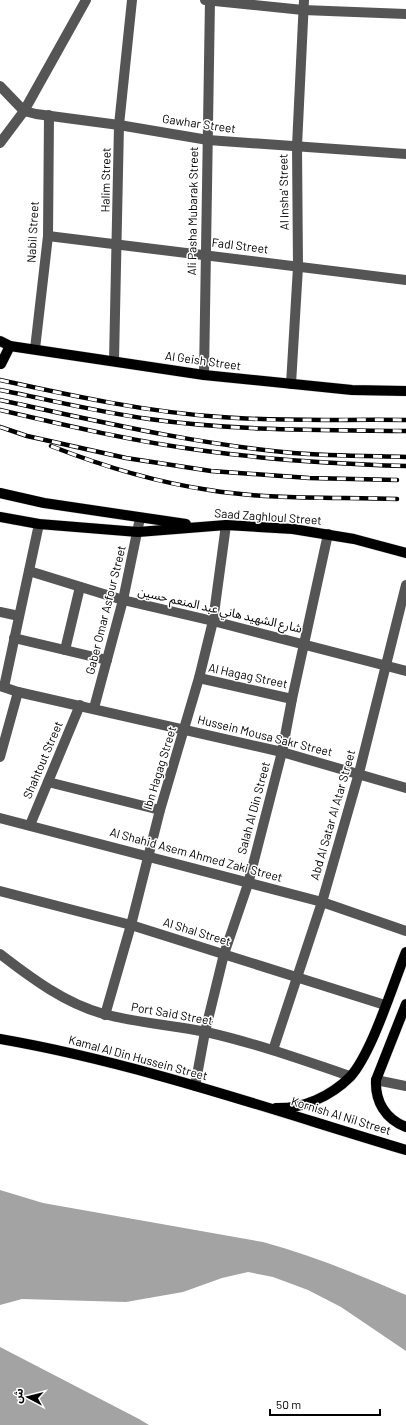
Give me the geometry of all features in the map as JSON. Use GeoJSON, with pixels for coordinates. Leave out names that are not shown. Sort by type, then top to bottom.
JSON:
{"type":"FeatureCollection","features":[{"type":"Feature","properties":{"kind":"main road","name":"Al Geish Street"},"geometry":{"type":"LineString","coordinates":[[0,341],[10,346],[204,375],[352,390],[406,391]]}},
{"type":"Feature","properties":{"kind":"main road"},"geometry":{"type":"LineString","coordinates":[[1,364],[10,346]]}},
{"type":"Feature","properties":{"kind":"main road","name":"Saad Zaghloul Street"},"geometry":{"type":"LineString","coordinates":[[0,493],[44,503],[198,526]]}},
{"type":"Feature","properties":{"kind":"main road","name":"Saad Zaghloul Street"},"geometry":{"type":"LineString","coordinates":[[0,516],[39,524],[138,532],[198,526],[226,525],[293,529],[328,534],[406,553]]}},
{"type":"Feature","properties":{"kind":"main road"},"geometry":{"type":"LineString","coordinates":[[268,1108],[292,1107],[315,1100],[328,1094],[350,1076],[371,1039],[406,952]]}},
{"type":"Feature","properties":{"kind":"main road"},"geometry":{"type":"LineString","coordinates":[[376,1080],[403,1021],[406,1004]]}},
{"type":"Feature","properties":{"kind":"main road","name":"Kamal Al Din Hussein Street"},"geometry":{"type":"LineString","coordinates":[[0,1039],[80,1055],[195,1086],[268,1108]]}},
{"type":"Feature","properties":{"kind":"main road","name":"Kornish Al Nil Street"},"geometry":{"type":"LineString","coordinates":[[376,1080],[376,1089],[381,1107],[394,1121],[406,1127]]}},
{"type":"Feature","properties":{"kind":"main road","name":"Kornish Al Nil Street"},"geometry":{"type":"LineString","coordinates":[[268,1108],[406,1150]]}},
{"type":"Feature","properties":{"kind":"street"},"geometry":{"type":"LineString","coordinates":[[0,143],[24,111],[86,0]]}},
{"type":"Feature","properties":{"kind":"street","name":"Halim Street"},"geometry":{"type":"LineString","coordinates":[[114,361],[118,244],[119,125],[132,0]]}},
{"type":"Feature","properties":{"kind":"street"},"geometry":{"type":"LineString","coordinates":[[208,0],[304,5],[406,14]]}},
{"type":"Feature","properties":{"kind":"street","name":"Ali Pasha Mubarak Street"},"geometry":{"type":"LineString","coordinates":[[204,375],[208,140],[208,0]]}},
{"type":"Feature","properties":{"kind":"street","name":"Al Insha' Street"},"geometry":{"type":"LineString","coordinates":[[291,384],[298,267],[297,146],[304,5]]}},
{"type":"Feature","properties":{"kind":"street"},"geometry":{"type":"LineString","coordinates":[[0,86],[24,111]]}},
{"type":"Feature","properties":{"kind":"street","name":"Gawhar Street"},"geometry":{"type":"LineString","coordinates":[[24,111],[208,140],[406,154]]}},
{"type":"Feature","properties":{"kind":"street","name":"Nabil Street"},"geometry":{"type":"LineString","coordinates":[[35,349],[48,236],[49,115]]}},
{"type":"Feature","properties":{"kind":"street","name":"Fadl Street"},"geometry":{"type":"LineString","coordinates":[[48,236],[406,280]]}},
{"type":"Feature","properties":{"kind":"street","name":"Gaber Omar Asfour Street"},"geometry":{"type":"LineString","coordinates":[[94,708],[123,600],[140,518]]}},
{"type":"Feature","properties":{"kind":"street"},"geometry":{"type":"LineString","coordinates":[[2,687],[39,524]]}},
{"type":"Feature","properties":{"kind":"street","name":"Ibn Hagag Street"},"geometry":{"type":"LineString","coordinates":[[105,1014],[131,925],[160,810],[185,730],[199,678],[213,621],[226,525]]}},
{"type":"Feature","properties":{"kind":"street","name":"Salah Al Din Street"},"geometry":{"type":"LineString","coordinates":[[195,1086],[205,1032],[224,954],[248,884],[282,752],[328,534]]}},
{"type":"Feature","properties":{"kind":"street","name":"شارع الشهيد هاني عبد المنعم حسين"},"geometry":{"type":"LineString","coordinates":[[29,571],[123,600],[305,644],[406,671]]}},
{"type":"Feature","properties":{"kind":"street","name":"Abd Al Satar Al Atar Street"},"geometry":{"type":"LineString","coordinates":[[273,1050],[322,902],[359,773],[406,585]]}},
{"type":"Feature","properties":{"kind":"street"},"geometry":{"type":"LineString","coordinates":[[65,650],[80,587]]}},
{"type":"Feature","properties":{"kind":"street"},"geometry":{"type":"LineString","coordinates":[[0,612],[19,616]]}},
{"type":"Feature","properties":{"kind":"street"},"geometry":{"type":"LineString","coordinates":[[14,638],[107,660]]}},
{"type":"Feature","properties":{"kind":"street","name":"Al Hagag Street"},"geometry":{"type":"LineString","coordinates":[[199,678],[292,699]]}},
{"type":"Feature","properties":{"kind":"street","name":"Hussein Mousa Sakr Street"},"geometry":{"type":"LineString","coordinates":[[2,687],[18,692],[94,708],[282,752],[359,773],[406,788]]}},
{"type":"Feature","properties":{"kind":"street"},"geometry":{"type":"LineString","coordinates":[[0,757],[18,692]]}},
{"type":"Feature","properties":{"kind":"street","name":"Shahtout Street"},"geometry":{"type":"LineString","coordinates":[[30,825],[80,705]]}},
{"type":"Feature","properties":{"kind":"street"},"geometry":{"type":"LineString","coordinates":[[48,782],[160,810]]}},
{"type":"Feature","properties":{"kind":"street","name":"Al Shahid Asem Ahmed Zaki Street"},"geometry":{"type":"LineString","coordinates":[[0,818],[149,856],[248,884],[322,902],[406,931]]}},
{"type":"Feature","properties":{"kind":"street","name":"Al Shal Street"},"geometry":{"type":"LineString","coordinates":[[0,890],[131,925],[385,1005]]}},
{"type":"Feature","properties":{"kind":"street","name":"Port Said Street"},"geometry":{"type":"LineString","coordinates":[[0,954],[26,974],[56,993],[85,1007],[105,1014],[205,1032],[273,1050],[350,1076]]}},
{"type":"Feature","properties":{"kind":"street"},"geometry":{"type":"LineString","coordinates":[[376,1080],[406,1086]]}},
{"type":"Feature","properties":{"kind":"shaded area"},"geometry":{"type":"Polygon","coordinates":[[[0,1190],[43,1203],[263,1242],[317,1259],[353,1273],[406,1295],[406,1351],[341,1307],[308,1290],[273,1277],[248,1272],[222,1278],[183,1292],[126,1302],[22,1299],[0,1305],[0,1190]]]}},
{"type":"Feature","properties":{"kind":"shaded area"},"geometry":{"type":"Polygon","coordinates":[[[0,1347],[139,1419],[149,1425],[0,1425],[0,1347]]]}},
{"type":"Feature","properties":{"kind":"railway"},"geometry":{"type":"LineString","coordinates":[[0,380],[110,403],[193,415],[244,419],[406,420]]}},
{"type":"Feature","properties":{"kind":"railway"},"geometry":{"type":"LineString","coordinates":[[0,390],[111,413],[181,423],[245,428],[406,431]]}},
{"type":"Feature","properties":{"kind":"railway"},"geometry":{"type":"LineString","coordinates":[[0,400],[146,431],[219,444],[293,453],[406,457]]}},
{"type":"Feature","properties":{"kind":"railway"},"geometry":{"type":"LineString","coordinates":[[0,410],[77,428],[206,451],[306,461],[406,466]]}},
{"type":"Feature","properties":{"kind":"railway"},"geometry":{"type":"LineString","coordinates":[[0,427],[27,436],[126,458],[211,471],[309,478],[397,480]]}},
{"type":"Feature","properties":{"kind":"railway"},"geometry":{"type":"LineString","coordinates":[[51,446],[90,460],[149,478],[189,487],[232,493],[279,497],[397,499]]}}]}
